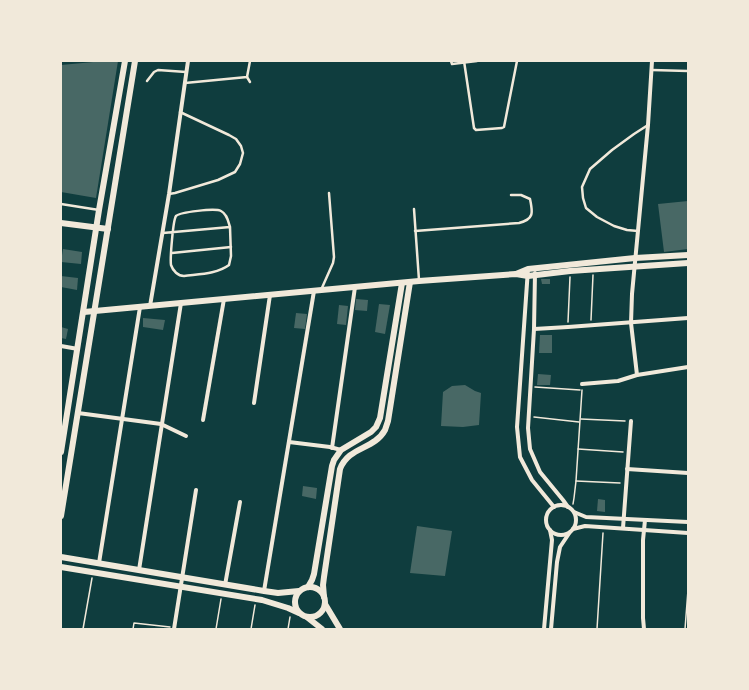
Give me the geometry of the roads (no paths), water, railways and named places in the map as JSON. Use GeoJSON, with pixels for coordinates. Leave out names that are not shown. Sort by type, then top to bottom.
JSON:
{"type":"FeatureCollection","features":[{"type":"Feature","properties":{"kind":"street"},"geometry":{"type":"LineString","coordinates":[[72,452],[61,451],[99,210],[125,61]]}},
{"type":"Feature","properties":{"kind":"street"},"geometry":{"type":"LineString","coordinates":[[61,516],[135,61]]}},
{"type":"Feature","properties":{"kind":"street"},"geometry":{"type":"LineString","coordinates":[[150,306],[169,194],[188,61]]}},
{"type":"Feature","properties":{"kind":"street"},"geometry":{"type":"LineString","coordinates":[[637,375],[632,323],[632,294],[648,125],[652,61]]}},
{"type":"Feature","properties":{"kind":"street"},"geometry":{"type":"LineString","coordinates":[[61,223],[108,229]]}},
{"type":"Feature","properties":{"kind":"street"},"geometry":{"type":"LineString","coordinates":[[516,274],[535,268],[635,258],[688,255]]}},
{"type":"Feature","properties":{"kind":"street"},"geometry":{"type":"LineString","coordinates":[[84,312],[402,282],[516,274],[528,276],[570,271],[688,263]]}},
{"type":"Feature","properties":{"kind":"street"},"geometry":{"type":"LineString","coordinates":[[535,268],[534,329],[528,428],[530,449],[540,472],[571,510],[576,520],[575,525],[560,547],[550,629]]}},
{"type":"Feature","properties":{"kind":"street"},"geometry":{"type":"LineString","coordinates":[[528,269],[517,428],[520,457],[532,480],[554,507]]}},
{"type":"Feature","properties":{"kind":"street"},"geometry":{"type":"LineString","coordinates":[[308,587],[314,574],[334,460],[341,450],[371,432],[376,427],[380,418],[402,282]]}},
{"type":"Feature","properties":{"kind":"street"},"geometry":{"type":"LineString","coordinates":[[340,629],[325,604],[323,586],[340,469],[346,458],[378,438],[388,421],[410,282]]}},
{"type":"Feature","properties":{"kind":"street"},"geometry":{"type":"LineString","coordinates":[[332,448],[355,287]]}},
{"type":"Feature","properties":{"kind":"street"},"geometry":{"type":"LineString","coordinates":[[264,592],[314,291]]}},
{"type":"Feature","properties":{"kind":"street"},"geometry":{"type":"LineString","coordinates":[[254,403],[270,295]]}},
{"type":"Feature","properties":{"kind":"street"},"geometry":{"type":"LineString","coordinates":[[203,420],[224,299]]}},
{"type":"Feature","properties":{"kind":"street"},"geometry":{"type":"LineString","coordinates":[[138,570],[181,303]]}},
{"type":"Feature","properties":{"kind":"street"},"geometry":{"type":"LineString","coordinates":[[99,563],[140,307]]}},
{"type":"Feature","properties":{"kind":"street"},"geometry":{"type":"LineString","coordinates":[[534,329],[688,318]]}},
{"type":"Feature","properties":{"kind":"street"},"geometry":{"type":"LineString","coordinates":[[61,346],[78,349]]}},
{"type":"Feature","properties":{"kind":"street"},"geometry":{"type":"LineString","coordinates":[[582,384],[618,381],[637,375],[688,367]]}},
{"type":"Feature","properties":{"kind":"street"},"geometry":{"type":"LineString","coordinates":[[78,413],[161,424],[186,436]]}},
{"type":"Feature","properties":{"kind":"street"},"geometry":{"type":"LineString","coordinates":[[623,528],[631,421]]}},
{"type":"Feature","properties":{"kind":"street"},"geometry":{"type":"LineString","coordinates":[[289,442],[341,450]]}},
{"type":"Feature","properties":{"kind":"street"},"geometry":{"type":"LineString","coordinates":[[627,469],[688,473]]}},
{"type":"Feature","properties":{"kind":"street"},"geometry":{"type":"LineString","coordinates":[[175,628],[196,490]]}},
{"type":"Feature","properties":{"kind":"street"},"geometry":{"type":"LineString","coordinates":[[225,585],[240,502]]}},
{"type":"Feature","properties":{"kind":"street"},"geometry":{"type":"LineString","coordinates":[[544,629],[552,540],[550,530],[546,523],[546,518],[547,514],[554,507],[563,505],[586,517],[688,522]]}},
{"type":"Feature","properties":{"kind":"street"},"geometry":{"type":"LineString","coordinates":[[644,520],[644,629]]}},
{"type":"Feature","properties":{"kind":"street"},"geometry":{"type":"LineString","coordinates":[[550,530],[557,535],[562,535],[571,530],[585,526],[688,533]]}},
{"type":"Feature","properties":{"kind":"street"},"geometry":{"type":"LineString","coordinates":[[61,557],[264,592],[278,593],[299,591],[308,587],[313,587],[322,592],[324,597]]}},
{"type":"Feature","properties":{"kind":"street"},"geometry":{"type":"LineString","coordinates":[[550,561],[557,562]]}},
{"type":"Feature","properties":{"kind":"street"},"geometry":{"type":"LineString","coordinates":[[61,567],[256,599],[292,609],[308,618],[322,629]]}},
{"type":"Feature","properties":{"kind":"street"},"geometry":{"type":"LineString","coordinates":[[299,591],[294,600],[294,604],[299,613]]}},
{"type":"Feature","properties":{"kind":"street"},"geometry":{"type":"LineString","coordinates":[[308,618],[317,616],[325,604]]}},
{"type":"Feature","properties":{"kind":"lane"},"geometry":{"type":"LineString","coordinates":[[250,61],[247,77],[250,82]]}},
{"type":"Feature","properties":{"kind":"lane"},"geometry":{"type":"LineString","coordinates":[[451,61],[452,64],[477,61]]}},
{"type":"Feature","properties":{"kind":"lane"},"geometry":{"type":"LineString","coordinates":[[464,62],[474,128],[476,130],[504,127],[518,61]]}},
{"type":"Feature","properties":{"kind":"lane"},"geometry":{"type":"LineString","coordinates":[[147,80],[154,72],[158,70],[186,72]]}},
{"type":"Feature","properties":{"kind":"lane"},"geometry":{"type":"LineString","coordinates":[[651,70],[688,71]]}},
{"type":"Feature","properties":{"kind":"lane"},"geometry":{"type":"LineString","coordinates":[[184,83],[247,77]]}},
{"type":"Feature","properties":{"kind":"lane"},"geometry":{"type":"LineString","coordinates":[[169,194],[218,180],[235,172],[240,164],[242,154],[241,146],[236,140],[222,131],[180,112]]}},
{"type":"Feature","properties":{"kind":"lane"},"geometry":{"type":"LineString","coordinates":[[638,231],[627,230],[614,226],[586,208],[582,187],[590,169],[612,150],[648,125]]}},
{"type":"Feature","properties":{"kind":"lane"},"geometry":{"type":"LineString","coordinates":[[321,290],[333,264],[334,258],[329,193]]}},
{"type":"Feature","properties":{"kind":"lane"},"geometry":{"type":"LineString","coordinates":[[415,231],[519,223],[531,217],[532,212],[530,199],[521,195],[511,195]]}},
{"type":"Feature","properties":{"kind":"lane"},"geometry":{"type":"LineString","coordinates":[[61,204],[99,210]]}},
{"type":"Feature","properties":{"kind":"lane"},"geometry":{"type":"LineString","coordinates":[[414,209],[419,281]]}},
{"type":"Feature","properties":{"kind":"lane"},"geometry":{"type":"LineString","coordinates":[[212,210],[221,211],[225,215],[230,227],[231,256],[229,265],[217,271],[184,276],[180,276],[174,270],[171,265],[172,233],[175,217],[178,214],[212,210]]}},
{"type":"Feature","properties":{"kind":"lane"},"geometry":{"type":"LineString","coordinates":[[162,233],[230,227]]}},
{"type":"Feature","properties":{"kind":"lane"},"geometry":{"type":"LineString","coordinates":[[172,253],[230,247]]}}]}
